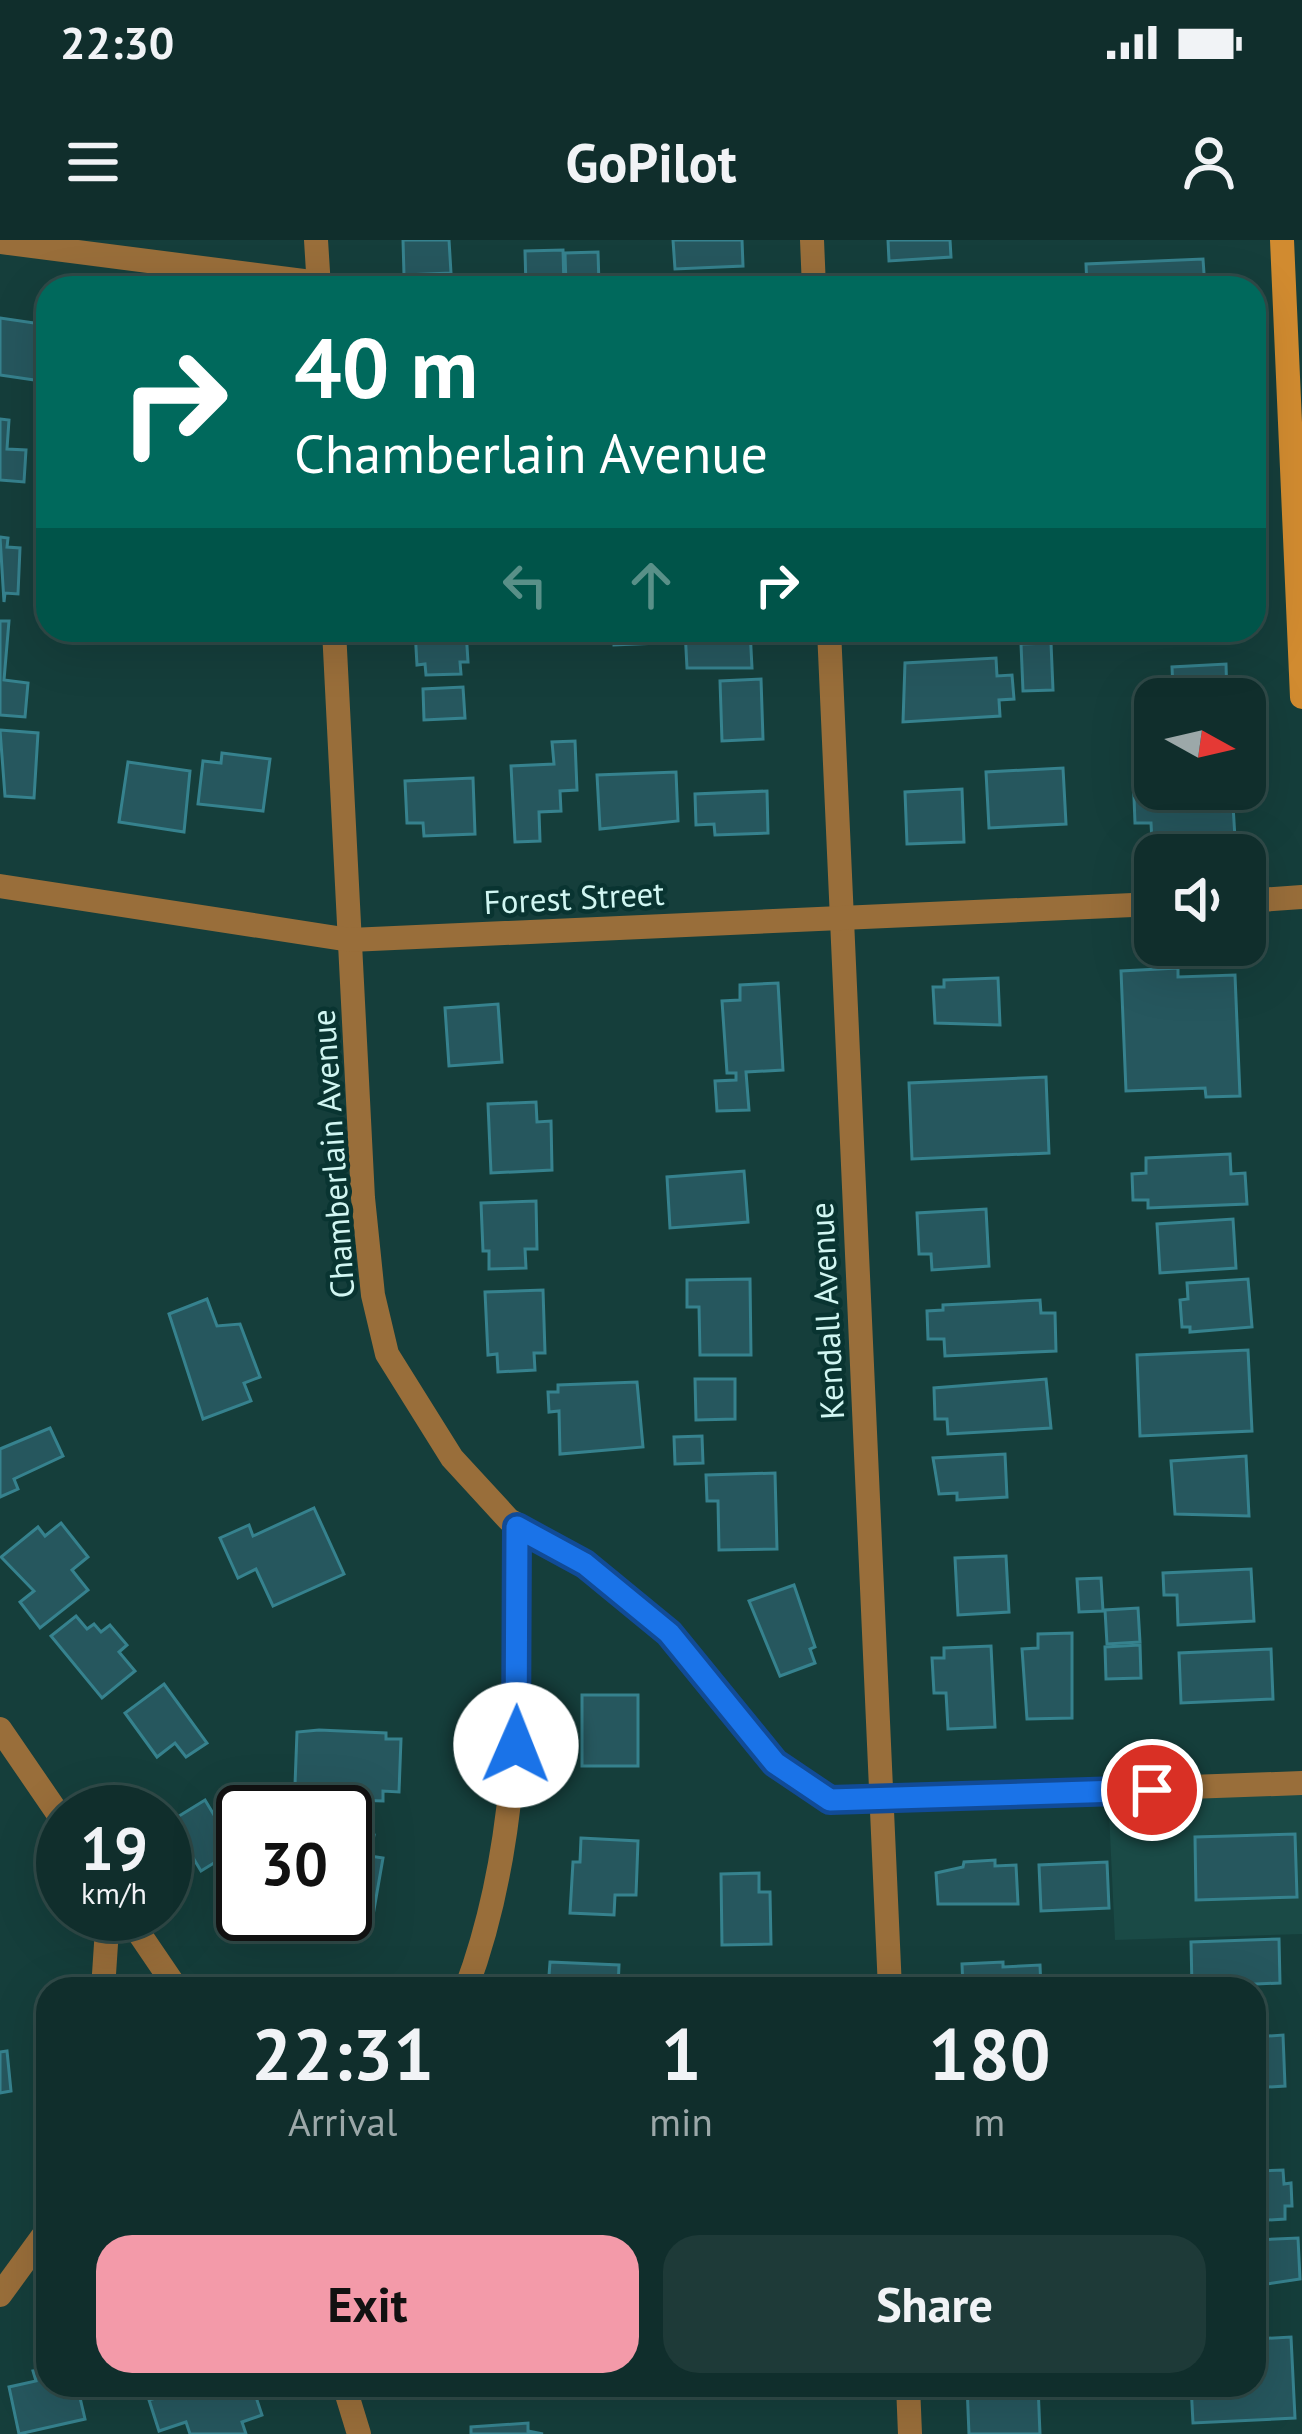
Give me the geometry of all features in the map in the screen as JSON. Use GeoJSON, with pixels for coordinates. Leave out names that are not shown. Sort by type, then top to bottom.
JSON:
{"type":"FeatureCollection","features":[{"type":"Feature","properties":{"kind":"street"},"geometry":{"type":"LineString","coordinates":[[316,240],[318,276]]}},
{"type":"Feature","properties":{"kind":"street"},"geometry":{"type":"LineString","coordinates":[[812,240],[814,276]]}},
{"type":"Feature","properties":{"kind":"street"},"geometry":{"type":"LineString","coordinates":[[1282,240],[1302,697]]}},
{"type":"Feature","properties":{"kind":"street"},"geometry":{"type":"LineString","coordinates":[[0,242],[246,276]]}},
{"type":"Feature","properties":{"kind":"street","name":"Chamberlain Avenue"},"geometry":{"type":"LineString","coordinates":[[335,642],[363,1198],[373,1295],[387,1354],[452,1459],[517,1527],[585,1564],[669,1633],[788,1772],[830,1800],[1302,1783]]}},
{"type":"Feature","properties":{"kind":"street","name":"Kendall Avenue"},"geometry":{"type":"LineString","coordinates":[[830,642],[889,1977]]}},
{"type":"Feature","properties":{"kind":"street","name":"Forest Street"},"geometry":{"type":"LineString","coordinates":[[0,886],[350,940],[1134,905]]}},
{"type":"Feature","properties":{"kind":"street"},"geometry":{"type":"LineString","coordinates":[[1266,900],[1302,898]]}},
{"type":"Feature","properties":{"kind":"street"},"geometry":{"type":"LineString","coordinates":[[469,1977],[501,1867],[515,1769],[517,1527]]}},
{"type":"Feature","properties":{"kind":"street"},"geometry":{"type":"LineString","coordinates":[[0,1729],[38,1785]]}},
{"type":"Feature","properties":{"kind":"street"},"geometry":{"type":"LineString","coordinates":[[104,1977],[106,1941]]}},
{"type":"Feature","properties":{"kind":"street"},"geometry":{"type":"LineString","coordinates":[[144,1941],[169,1977]]}},
{"type":"Feature","properties":{"kind":"street"},"geometry":{"type":"LineString","coordinates":[[0,2295],[36,2246]]}},
{"type":"Feature","properties":{"kind":"street"},"geometry":{"type":"LineString","coordinates":[[347,2397],[358,2434]]}},
{"type":"Feature","properties":{"kind":"street"},"geometry":{"type":"LineString","coordinates":[[908,2397],[910,2434]]}},
{"type":"Feature","properties":{"kind":"shaded area"},"geometry":{"type":"Polygon","coordinates":[[[1302,1783],[1302,1934],[1115,1940],[1108,1792],[1302,1783]]]}},
{"type":"Feature","properties":{"kind":"building"},"geometry":{"type":"Polygon","coordinates":[[[403,240],[449,240],[451,273],[404,275],[403,240]]]}},
{"type":"Feature","properties":{"kind":"building"},"geometry":{"type":"Polygon","coordinates":[[[673,240],[742,240],[743,266],[675,269],[673,240]]]}},
{"type":"Feature","properties":{"kind":"building"},"geometry":{"type":"Polygon","coordinates":[[[888,240],[950,240],[951,257],[889,261],[888,240]]]}},
{"type":"Feature","properties":{"kind":"building"},"geometry":{"type":"Polygon","coordinates":[[[563,250],[564,276],[526,276],[525,251],[563,250]]]}},
{"type":"Feature","properties":{"kind":"building"},"geometry":{"type":"Polygon","coordinates":[[[598,252],[599,276],[566,276],[565,253],[598,252]]]}},
{"type":"Feature","properties":{"kind":"building"},"geometry":{"type":"Polygon","coordinates":[[[1203,259],[1204,276],[1086,276],[1086,264],[1203,259]]]}},
{"type":"Feature","properties":{"kind":"building"},"geometry":{"type":"Polygon","coordinates":[[[0,318],[36,323],[36,380],[0,375],[0,318]]]}},
{"type":"Feature","properties":{"kind":"building"},"geometry":{"type":"Polygon","coordinates":[[[0,419],[9,420],[7,449],[26,450],[24,482],[0,480],[0,419]]]}},
{"type":"Feature","properties":{"kind":"building"},"geometry":{"type":"Polygon","coordinates":[[[0,537],[8,538],[7,547],[20,548],[18,594],[5,593],[4,602],[0,537]]]}},
{"type":"Feature","properties":{"kind":"building"},"geometry":{"type":"Polygon","coordinates":[[[0,621],[9,621],[4,680],[28,683],[25,717],[0,715],[0,621]]]}},
{"type":"Feature","properties":{"kind":"building"},"geometry":{"type":"Polygon","coordinates":[[[416,642],[467,642],[468,662],[460,662],[461,674],[426,675],[425,664],[417,665],[416,642]]]}},
{"type":"Feature","properties":{"kind":"building"},"geometry":{"type":"Polygon","coordinates":[[[686,642],[751,642],[752,668],[687,668],[686,642]]]}},
{"type":"Feature","properties":{"kind":"building"},"geometry":{"type":"Polygon","coordinates":[[[1051,643],[1053,690],[1023,691],[1021,644],[1051,643]]]}},
{"type":"Feature","properties":{"kind":"building"},"geometry":{"type":"Polygon","coordinates":[[[996,658],[997,676],[1012,675],[1014,699],[999,700],[1000,716],[903,722],[905,663],[996,658]]]}},
{"type":"Feature","properties":{"kind":"building"},"geometry":{"type":"Polygon","coordinates":[[[1226,664],[1226,678],[1172,678],[1172,667],[1226,664]]]}},
{"type":"Feature","properties":{"kind":"building"},"geometry":{"type":"Polygon","coordinates":[[[761,679],[763,739],[722,741],[720,681],[761,679]]]}},
{"type":"Feature","properties":{"kind":"building"},"geometry":{"type":"Polygon","coordinates":[[[463,687],[465,718],[424,720],[423,689],[463,687]]]}},
{"type":"Feature","properties":{"kind":"building"},"geometry":{"type":"Polygon","coordinates":[[[0,730],[38,733],[34,798],[5,796],[0,730]]]}},
{"type":"Feature","properties":{"kind":"building"},"geometry":{"type":"Polygon","coordinates":[[[575,741],[577,790],[560,791],[561,811],[539,812],[540,841],[515,842],[511,766],[554,764],[552,742],[575,741]]]}},
{"type":"Feature","properties":{"kind":"building"},"geometry":{"type":"Polygon","coordinates":[[[222,753],[270,759],[263,811],[198,804],[203,761],[221,763],[222,753]]]}},
{"type":"Feature","properties":{"kind":"building"},"geometry":{"type":"Polygon","coordinates":[[[128,762],[190,771],[184,832],[119,822],[128,762]]]}},
{"type":"Feature","properties":{"kind":"building"},"geometry":{"type":"Polygon","coordinates":[[[1063,768],[1066,824],[989,828],[986,772],[1063,768]]]}},
{"type":"Feature","properties":{"kind":"building"},"geometry":{"type":"Polygon","coordinates":[[[676,772],[678,821],[600,829],[597,775],[676,772]]]}},
{"type":"Feature","properties":{"kind":"building"},"geometry":{"type":"Polygon","coordinates":[[[473,778],[475,834],[424,836],[423,823],[407,823],[405,781],[473,778]]]}},
{"type":"Feature","properties":{"kind":"building"},"geometry":{"type":"Polygon","coordinates":[[[962,789],[964,842],[907,844],[905,792],[962,789]]]}},
{"type":"Feature","properties":{"kind":"building"},"geometry":{"type":"Polygon","coordinates":[[[767,791],[768,833],[715,835],[714,824],[696,825],[695,794],[767,791]]]}},
{"type":"Feature","properties":{"kind":"building"},"geometry":{"type":"Polygon","coordinates":[[[1134,810],[1233,810],[1235,834],[1152,834],[1151,823],[1135,823],[1134,810]]]}},
{"type":"Feature","properties":{"kind":"building"},"geometry":{"type":"Polygon","coordinates":[[[1178,968],[1178,977],[1235,975],[1240,1096],[1206,1097],[1205,1088],[1126,1091],[1121,971],[1178,968]]]}},
{"type":"Feature","properties":{"kind":"building"},"geometry":{"type":"Polygon","coordinates":[[[998,978],[1000,1025],[935,1023],[933,987],[944,987],[944,980],[998,978]]]}},
{"type":"Feature","properties":{"kind":"building"},"geometry":{"type":"Polygon","coordinates":[[[778,983],[783,1070],[746,1072],[749,1110],[717,1111],[715,1081],[736,1080],[736,1073],[727,1073],[722,1001],[740,1000],[740,985],[778,983]]]}},
{"type":"Feature","properties":{"kind":"building"},"geometry":{"type":"Polygon","coordinates":[[[498,1004],[502,1062],[449,1066],[445,1008],[498,1004]]]}},
{"type":"Feature","properties":{"kind":"building"},"geometry":{"type":"Polygon","coordinates":[[[1046,1077],[1049,1153],[912,1159],[909,1083],[1046,1077]]]}},
{"type":"Feature","properties":{"kind":"building"},"geometry":{"type":"Polygon","coordinates":[[[536,1102],[537,1122],[551,1121],[552,1170],[491,1173],[488,1104],[536,1102]]]}},
{"type":"Feature","properties":{"kind":"building"},"geometry":{"type":"Polygon","coordinates":[[[1230,1154],[1231,1174],[1245,1173],[1247,1204],[1148,1208],[1148,1200],[1133,1200],[1132,1174],[1146,1173],[1146,1158],[1230,1154]]]}},
{"type":"Feature","properties":{"kind":"building"},"geometry":{"type":"Polygon","coordinates":[[[744,1171],[748,1222],[670,1228],[667,1177],[744,1171]]]}},
{"type":"Feature","properties":{"kind":"building"},"geometry":{"type":"Polygon","coordinates":[[[536,1201],[537,1249],[525,1249],[526,1268],[489,1269],[489,1251],[483,1251],[481,1203],[536,1201]]]}},
{"type":"Feature","properties":{"kind":"building"},"geometry":{"type":"Polygon","coordinates":[[[986,1209],[989,1266],[932,1270],[931,1254],[919,1254],[917,1213],[986,1209]]]}},
{"type":"Feature","properties":{"kind":"building"},"geometry":{"type":"Polygon","coordinates":[[[1233,1219],[1236,1268],[1160,1273],[1157,1224],[1233,1219]]]}},
{"type":"Feature","properties":{"kind":"building"},"geometry":{"type":"Polygon","coordinates":[[[750,1279],[751,1355],[700,1355],[699,1307],[687,1307],[687,1280],[750,1279]]]}},
{"type":"Feature","properties":{"kind":"building"},"geometry":{"type":"Polygon","coordinates":[[[1248,1279],[1252,1327],[1190,1332],[1190,1327],[1182,1327],[1180,1300],[1188,1299],[1187,1283],[1248,1279]]]}},
{"type":"Feature","properties":{"kind":"building"},"geometry":{"type":"Polygon","coordinates":[[[543,1290],[545,1353],[534,1353],[535,1370],[498,1372],[497,1354],[488,1355],[485,1292],[543,1290]]]}},
{"type":"Feature","properties":{"kind":"building"},"geometry":{"type":"Polygon","coordinates":[[[207,1299],[217,1326],[240,1324],[260,1377],[244,1383],[251,1401],[203,1419],[169,1314],[207,1299]]]}},
{"type":"Feature","properties":{"kind":"building"},"geometry":{"type":"Polygon","coordinates":[[[1040,1300],[1041,1313],[1055,1313],[1056,1351],[945,1356],[944,1339],[928,1339],[927,1311],[943,1310],[943,1305],[1040,1300]]]}},
{"type":"Feature","properties":{"kind":"building"},"geometry":{"type":"Polygon","coordinates":[[[1248,1350],[1252,1431],[1140,1436],[1137,1355],[1248,1350]]]}},
{"type":"Feature","properties":{"kind":"building"},"geometry":{"type":"Polygon","coordinates":[[[695,1379],[735,1379],[735,1419],[696,1420],[695,1379]]]}},
{"type":"Feature","properties":{"kind":"building"},"geometry":{"type":"Polygon","coordinates":[[[1046,1379],[1051,1428],[948,1434],[947,1419],[935,1419],[934,1388],[1046,1379]]]}},
{"type":"Feature","properties":{"kind":"building"},"geometry":{"type":"Polygon","coordinates":[[[637,1382],[643,1447],[560,1454],[559,1411],[549,1412],[548,1392],[558,1392],[558,1385],[637,1382]]]}},
{"type":"Feature","properties":{"kind":"building"},"geometry":{"type":"Polygon","coordinates":[[[50,1428],[63,1456],[14,1479],[18,1489],[0,1497],[0,1449],[50,1428]]]}},
{"type":"Feature","properties":{"kind":"building"},"geometry":{"type":"Polygon","coordinates":[[[702,1436],[703,1463],[675,1464],[674,1437],[702,1436]]]}},
{"type":"Feature","properties":{"kind":"building"},"geometry":{"type":"Polygon","coordinates":[[[1005,1454],[1007,1497],[957,1500],[957,1493],[939,1494],[933,1458],[1005,1454]]]}},
{"type":"Feature","properties":{"kind":"building"},"geometry":{"type":"Polygon","coordinates":[[[1246,1456],[1249,1516],[1175,1514],[1171,1461],[1246,1456]]]}},
{"type":"Feature","properties":{"kind":"building"},"geometry":{"type":"Polygon","coordinates":[[[775,1473],[777,1549],[719,1550],[718,1501],[707,1501],[706,1475],[775,1473]]]}},
{"type":"Feature","properties":{"kind":"building"},"geometry":{"type":"Polygon","coordinates":[[[314,1508],[344,1574],[273,1606],[256,1569],[238,1578],[220,1538],[249,1525],[253,1536],[314,1508]]]}},
{"type":"Feature","properties":{"kind":"building"},"geometry":{"type":"Polygon","coordinates":[[[61,1523],[88,1557],[72,1570],[88,1590],[40,1628],[20,1602],[34,1591],[1,1557],[38,1527],[45,1536],[61,1523]]]}},
{"type":"Feature","properties":{"kind":"building"},"geometry":{"type":"Polygon","coordinates":[[[1006,1556],[1009,1612],[958,1615],[955,1558],[1006,1556]]]}},
{"type":"Feature","properties":{"kind":"building"},"geometry":{"type":"Polygon","coordinates":[[[1251,1569],[1254,1621],[1178,1625],[1177,1595],[1164,1595],[1163,1573],[1251,1569]]]}},
{"type":"Feature","properties":{"kind":"building"},"geometry":{"type":"Polygon","coordinates":[[[1101,1578],[1103,1611],[1079,1612],[1077,1579],[1101,1578]]]}},
{"type":"Feature","properties":{"kind":"building"},"geometry":{"type":"Polygon","coordinates":[[[794,1585],[815,1647],[810,1649],[815,1663],[780,1676],[749,1601],[794,1585]]]}},
{"type":"Feature","properties":{"kind":"building"},"geometry":{"type":"Polygon","coordinates":[[[1138,1608],[1140,1642],[1107,1644],[1105,1610],[1138,1608]]]}},
{"type":"Feature","properties":{"kind":"building"},"geometry":{"type":"Polygon","coordinates":[[[76,1616],[87,1629],[94,1624],[101,1632],[110,1625],[127,1645],[119,1652],[135,1671],[102,1698],[51,1636],[76,1616]]]}},
{"type":"Feature","properties":{"kind":"building"},"geometry":{"type":"Polygon","coordinates":[[[1072,1633],[1072,1718],[1027,1719],[1022,1649],[1038,1648],[1038,1634],[1072,1633]]]}},
{"type":"Feature","properties":{"kind":"building"},"geometry":{"type":"Polygon","coordinates":[[[1140,1645],[1141,1678],[1106,1679],[1105,1647],[1140,1645]]]}},
{"type":"Feature","properties":{"kind":"building"},"geometry":{"type":"Polygon","coordinates":[[[991,1646],[995,1727],[948,1729],[946,1693],[934,1693],[932,1658],[944,1658],[944,1648],[991,1646]]]}},
{"type":"Feature","properties":{"kind":"building"},"geometry":{"type":"Polygon","coordinates":[[[1271,1649],[1273,1699],[1181,1703],[1179,1653],[1271,1649]]]}},
{"type":"Feature","properties":{"kind":"building"},"geometry":{"type":"Polygon","coordinates":[[[164,1684],[207,1743],[186,1757],[175,1743],[157,1757],[125,1713],[164,1684]]]}},
{"type":"Feature","properties":{"kind":"building"},"geometry":{"type":"Polygon","coordinates":[[[582,1695],[638,1695],[638,1766],[582,1766],[582,1695]]]}},
{"type":"Feature","properties":{"kind":"building"},"geometry":{"type":"Polygon","coordinates":[[[297,1732],[386,1733],[386,1739],[401,1739],[399,1792],[383,1791],[383,1801],[372,1801],[372,1785],[295,1785],[297,1732]]]}},
{"type":"Feature","properties":{"kind":"building"},"geometry":{"type":"Polygon","coordinates":[[[205,1800],[216,1818],[216,1862],[201,1871],[192,1856],[192,1808],[205,1800]]]}},
{"type":"Feature","properties":{"kind":"building"},"geometry":{"type":"Polygon","coordinates":[[[1295,1834],[1297,1897],[1196,1900],[1195,1837],[1295,1834]]]}},
{"type":"Feature","properties":{"kind":"building"},"geometry":{"type":"Polygon","coordinates":[[[581,1838],[638,1841],[636,1895],[615,1895],[614,1915],[570,1913],[573,1862],[580,1862],[581,1838]]]}},
{"type":"Feature","properties":{"kind":"building"},"geometry":{"type":"Polygon","coordinates":[[[372,1856],[383,1858],[372,1921],[372,1856]]]}},
{"type":"Feature","properties":{"kind":"building"},"geometry":{"type":"Polygon","coordinates":[[[995,1860],[995,1866],[1016,1865],[1018,1904],[938,1904],[936,1873],[963,1867],[964,1862],[995,1860]]]}},
{"type":"Feature","properties":{"kind":"building"},"geometry":{"type":"Polygon","coordinates":[[[1107,1862],[1109,1908],[1041,1911],[1039,1865],[1107,1862]]]}},
{"type":"Feature","properties":{"kind":"building"},"geometry":{"type":"Polygon","coordinates":[[[759,1873],[759,1892],[770,1892],[771,1944],[722,1945],[721,1874],[759,1873]]]}},
{"type":"Feature","properties":{"kind":"building"},"geometry":{"type":"Polygon","coordinates":[[[1279,1939],[1280,1983],[1266,1984],[1266,1977],[1192,1977],[1191,1942],[1279,1939]]]}},
{"type":"Feature","properties":{"kind":"building"},"geometry":{"type":"Polygon","coordinates":[[[550,1962],[619,1965],[618,1977],[549,1977],[550,1962]]]}},
{"type":"Feature","properties":{"kind":"building"},"geometry":{"type":"Polygon","coordinates":[[[962,1964],[1040,1965],[1040,1977],[963,1977],[962,1964]]]}},
{"type":"Feature","properties":{"kind":"building"},"geometry":{"type":"Polygon","coordinates":[[[1283,2035],[1285,2086],[1266,2087],[1266,2036],[1283,2035]]]}},
{"type":"Feature","properties":{"kind":"building"},"geometry":{"type":"Polygon","coordinates":[[[7,2051],[11,2091],[0,2093],[0,2052],[7,2051]]]}},
{"type":"Feature","properties":{"kind":"building"},"geometry":{"type":"Polygon","coordinates":[[[1283,2170],[1284,2184],[1291,2183],[1292,2206],[1285,2206],[1285,2219],[1266,2220],[1266,2171],[1283,2170]]]}},
{"type":"Feature","properties":{"kind":"building"},"geometry":{"type":"Polygon","coordinates":[[[1298,2238],[1300,2279],[1266,2284],[1266,2239],[1298,2238]]]}},
{"type":"Feature","properties":{"kind":"building"},"geometry":{"type":"Polygon","coordinates":[[[1291,2337],[1295,2418],[1193,2423],[1192,2397],[1266,2397],[1266,2338],[1291,2337]]]}},
{"type":"Feature","properties":{"kind":"building"},"geometry":{"type":"Polygon","coordinates":[[[36,2381],[36,2397],[80,2397],[85,2419],[19,2434],[9,2387],[36,2381]]]}},
{"type":"Feature","properties":{"kind":"building"},"geometry":{"type":"Polygon","coordinates":[[[256,2397],[262,2415],[242,2422],[246,2434],[190,2434],[186,2422],[159,2431],[149,2400],[256,2397]]]}},
{"type":"Feature","properties":{"kind":"building"},"geometry":{"type":"Polygon","coordinates":[[[967,2397],[1038,2397],[1040,2434],[969,2434],[967,2397]]]}},
{"type":"Feature","properties":{"kind":"building"},"geometry":{"type":"Polygon","coordinates":[[[528,2423],[528,2431],[543,2434],[471,2434],[471,2427],[528,2423]]]}},
{"type":"Feature","properties":{"kind":"route"},"geometry":{"type":"LineString","coordinates":[[516,1745],[517,1527],[585,1564],[669,1633],[775,1763],[830,1800],[1152,1790]]}}]}
